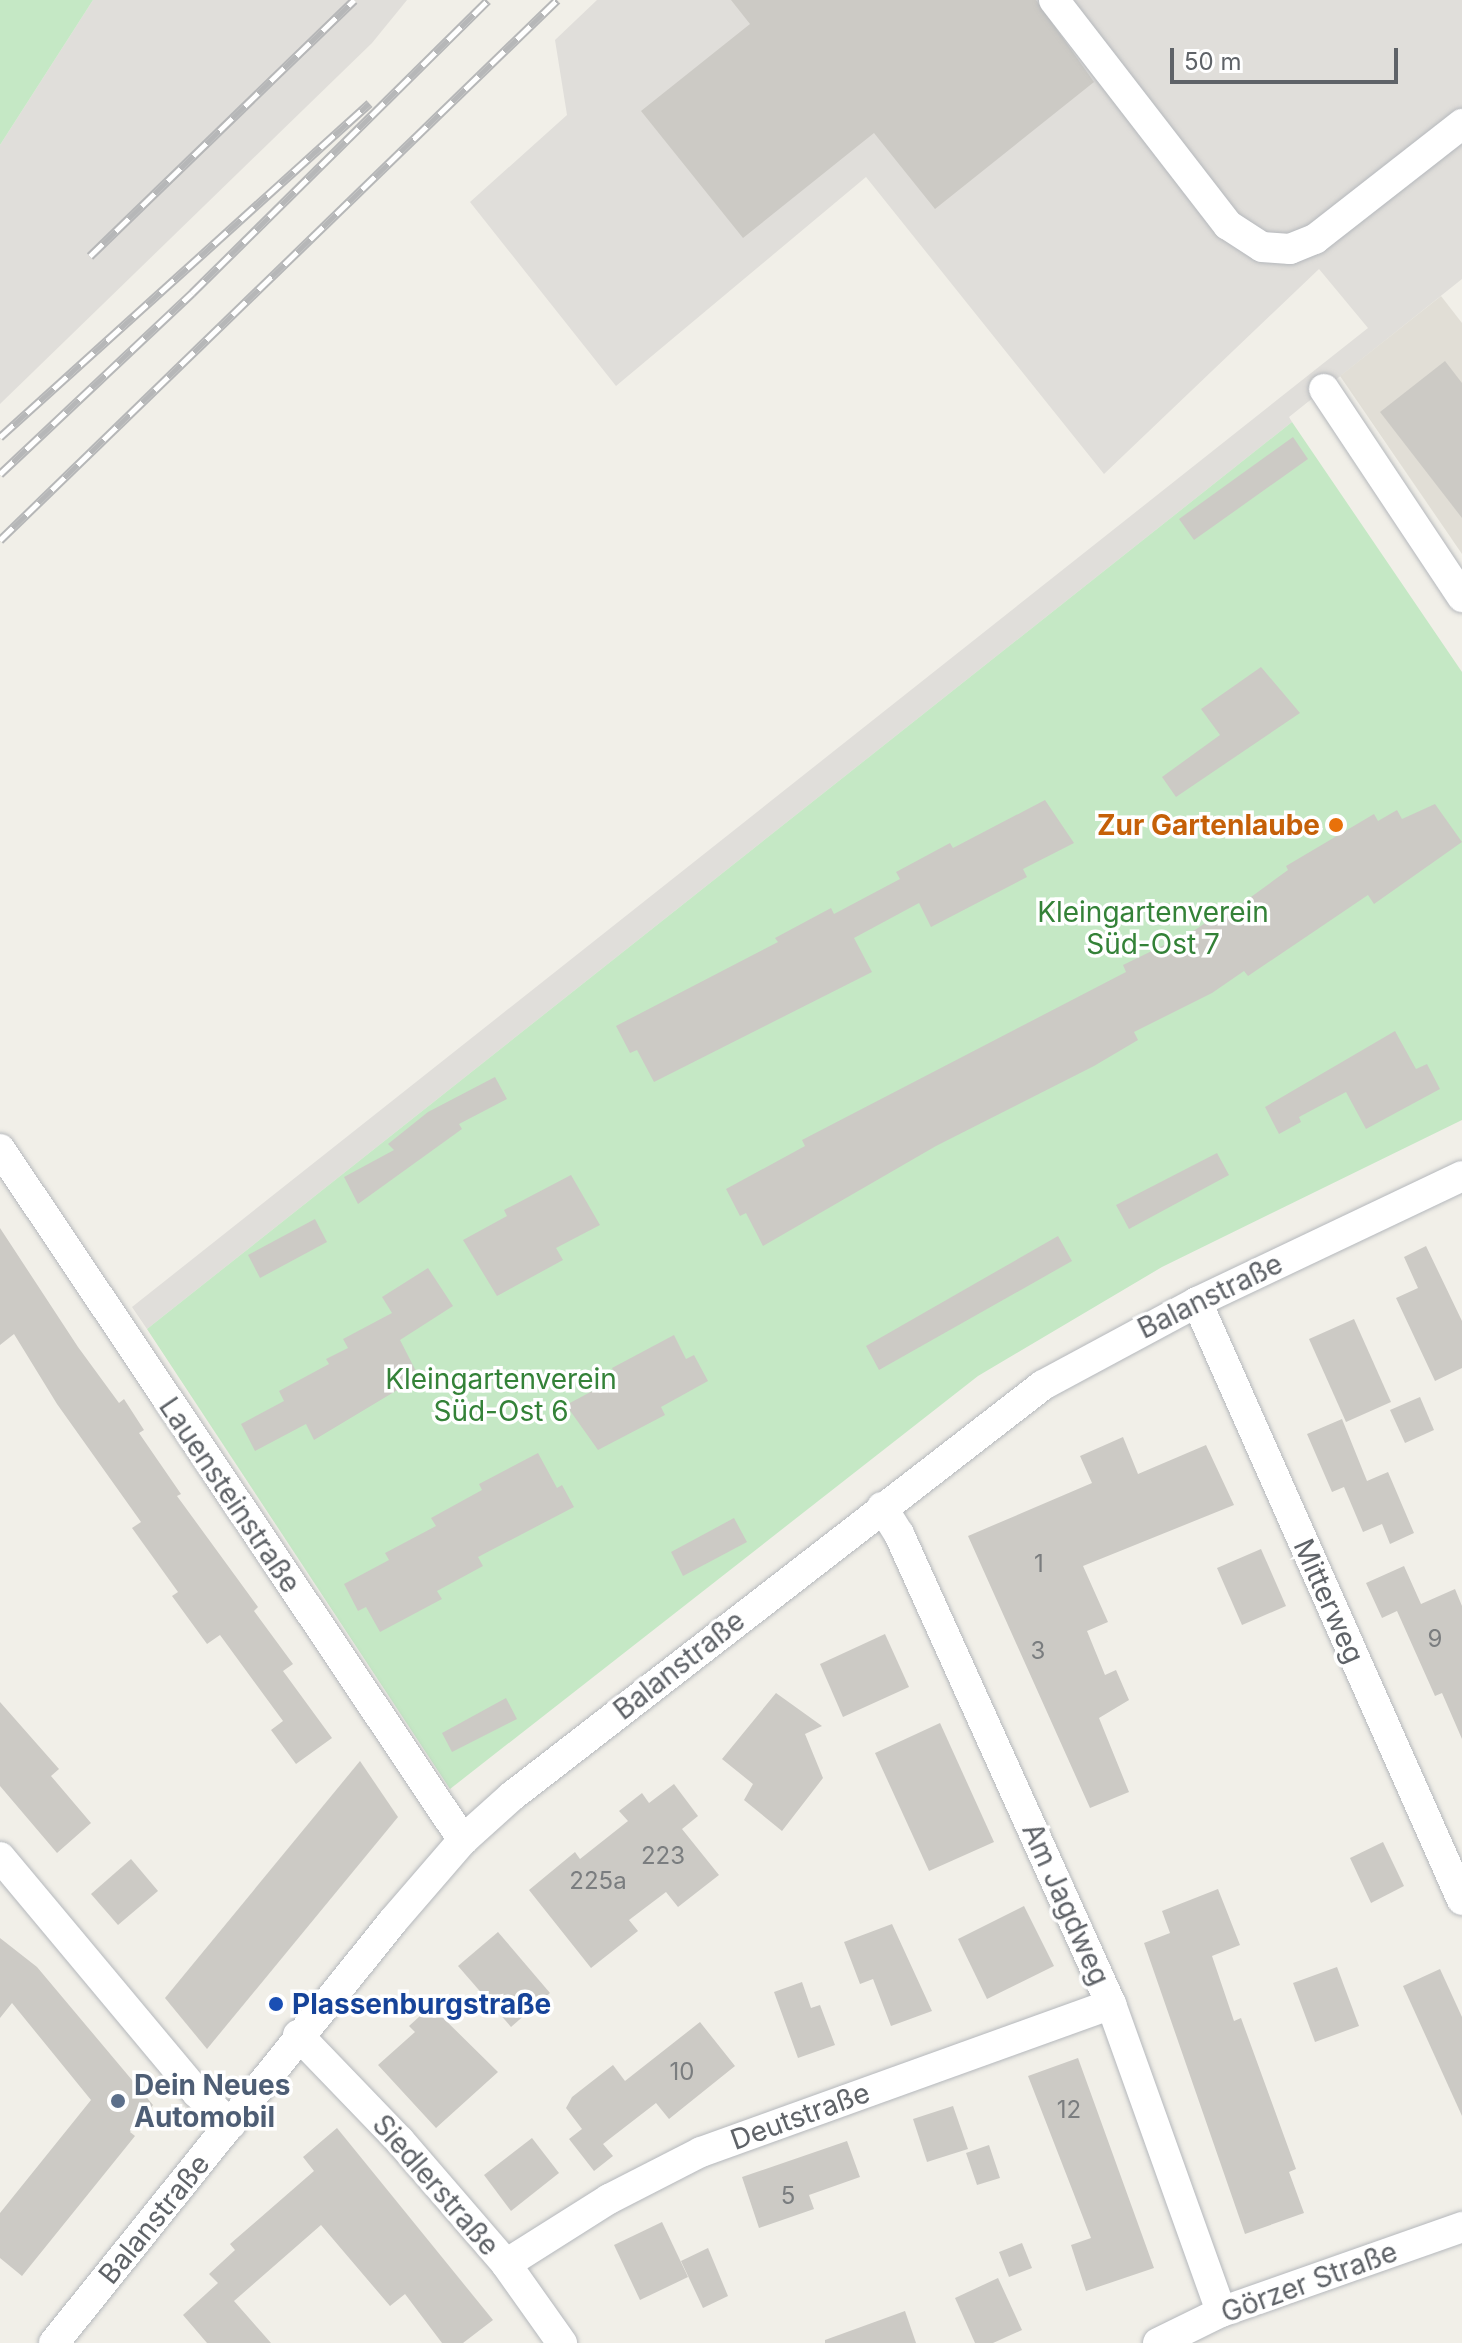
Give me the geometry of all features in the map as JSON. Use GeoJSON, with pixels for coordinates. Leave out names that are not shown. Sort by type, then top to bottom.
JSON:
{"type":"FeatureCollection","features":[{"type":"Feature","properties":{"kind":"street"},"geometry":{"type":"LineString","coordinates":[[1054,0],[1228,225],[1262,247],[1290,249],[1315,239],[1462,124]]}},
{"type":"Feature","properties":{"kind":"street"},"geometry":{"type":"LineString","coordinates":[[1324,389],[1462,597]]}},
{"type":"Feature","properties":{"kind":"street","name":"Lauensteinstraße"},"geometry":{"type":"LineString","coordinates":[[0,1149],[463,1840]]}},
{"type":"Feature","properties":{"kind":"street","name":"Balanstraße"},"geometry":{"type":"LineString","coordinates":[[54,2343],[231,2124],[298,2035],[463,1840],[512,1796],[1043,1385],[1197,1302],[1462,1176]]}},
{"type":"Feature","properties":{"kind":"street","name":"Mitterweg"},"geometry":{"type":"LineString","coordinates":[[1197,1302],[1462,1900]]}},
{"type":"Feature","properties":{"kind":"street","name":"Am Jagdweg"},"geometry":{"type":"LineString","coordinates":[[882,1507],[899,1534],[1111,2004],[1221,2312]]}},
{"type":"Feature","properties":{"kind":"street"},"geometry":{"type":"LineString","coordinates":[[4,1872],[197,2093],[231,2124]]}},
{"type":"Feature","properties":{"kind":"street","name":"Deutstraße"},"geometry":{"type":"LineString","coordinates":[[506,2264],[609,2199],[701,2152],[1111,2004]]}},
{"type":"Feature","properties":{"kind":"street","name":"Siedlerstraße"},"geometry":{"type":"LineString","coordinates":[[298,2035],[400,2141],[506,2264],[562,2343]]}},
{"type":"Feature","properties":{"kind":"street","name":"Görzer Straße"},"geometry":{"type":"LineString","coordinates":[[1158,2343],[1221,2312],[1462,2227]]}},
{"type":"Feature","properties":{"kind":"shaded area"},"geometry":{"type":"Polygon","coordinates":[[[93,0],[407,0],[372,43],[0,404],[0,145],[93,0]]]}},
{"type":"Feature","properties":{"kind":"shaded area"},"geometry":{"type":"Polygon","coordinates":[[[597,0],[1462,0],[1462,279],[1289,417],[1292,422],[147,1329],[132,1307],[1368,328],[1319,269],[1104,474],[866,177],[616,386],[470,202],[567,115],[555,40],[597,0]]]}},
{"type":"Feature","properties":{"kind":"shaded area"},"geometry":{"type":"Polygon","coordinates":[[[1441,296],[1462,323],[1462,554],[1340,376],[1441,296]]]}},
{"type":"Feature","properties":{"kind":"green space"},"geometry":{"type":"Polygon","coordinates":[[[0,0],[93,0],[0,145],[0,0]]]}},
{"type":"Feature","properties":{"kind":"green space","name":"Kleingartenverein Süd-Ost 7"},"geometry":{"type":"Polygon","coordinates":[[[1292,422],[1462,672],[1462,1120],[1162,1267],[978,1376],[450,1789],[147,1329],[1292,422]]]}},
{"type":"Feature","properties":{"kind":"building"},"geometry":{"type":"Polygon","coordinates":[[[731,0],[1036,0],[1094,82],[935,209],[874,133],[743,238],[641,111],[750,24],[731,0]]]}},
{"type":"Feature","properties":{"kind":"building"},"geometry":{"type":"Polygon","coordinates":[[[1445,361],[1462,383],[1462,518],[1380,412],[1445,361]]]}},
{"type":"Feature","properties":{"kind":"building"},"geometry":{"type":"Polygon","coordinates":[[[1293,437],[1308,459],[1194,540],[1179,519],[1293,437]]]}},
{"type":"Feature","properties":{"kind":"building"},"geometry":{"type":"Polygon","coordinates":[[[1261,667],[1300,713],[1176,797],[1162,777],[1220,735],[1201,709],[1261,667]]]}},
{"type":"Feature","properties":{"kind":"building"},"geometry":{"type":"Polygon","coordinates":[[[1045,800],[1074,843],[1023,869],[1027,877],[931,927],[919,903],[854,938],[872,972],[654,1082],[637,1050],[630,1053],[616,1026],[778,942],[775,938],[831,908],[834,914],[900,879],[896,872],[950,843],[953,848],[1045,800]]]}},
{"type":"Feature","properties":{"kind":"building"},"geometry":{"type":"Polygon","coordinates":[[[1435,804],[1462,842],[1374,904],[1368,895],[1248,976],[1244,971],[1212,993],[1134,1032],[1138,1040],[1094,1066],[936,1146],[763,1246],[746,1213],[740,1216],[726,1189],[805,1146],[802,1140],[1126,972],[1123,965],[1195,930],[1230,906],[1233,910],[1288,870],[1286,866],[1374,814],[1378,821],[1397,810],[1402,819],[1435,804]]]}},
{"type":"Feature","properties":{"kind":"building"},"geometry":{"type":"Polygon","coordinates":[[[1395,1031],[1416,1069],[1427,1064],[1440,1089],[1366,1129],[1346,1092],[1299,1117],[1301,1122],[1279,1134],[1265,1107],[1395,1031]]]}},
{"type":"Feature","properties":{"kind":"building"},"geometry":{"type":"Polygon","coordinates":[[[495,1077],[507,1099],[459,1124],[462,1129],[358,1204],[344,1177],[394,1150],[388,1144],[428,1112],[495,1077]]]}},
{"type":"Feature","properties":{"kind":"building"},"geometry":{"type":"Polygon","coordinates":[[[1217,1153],[1229,1175],[1129,1229],[1116,1205],[1217,1153]]]}},
{"type":"Feature","properties":{"kind":"building"},"geometry":{"type":"Polygon","coordinates":[[[571,1175],[600,1225],[556,1248],[563,1260],[497,1296],[463,1240],[507,1216],[504,1210],[571,1175]]]}},
{"type":"Feature","properties":{"kind":"building"},"geometry":{"type":"Polygon","coordinates":[[[315,1219],[327,1242],[260,1278],[248,1255],[315,1219]]]}},
{"type":"Feature","properties":{"kind":"building"},"geometry":{"type":"Polygon","coordinates":[[[0,1228],[78,1347],[119,1403],[124,1399],[144,1430],[139,1433],[181,1494],[177,1496],[258,1607],[254,1611],[293,1664],[283,1671],[332,1738],[296,1764],[271,1730],[283,1721],[220,1635],[207,1644],[172,1596],[178,1592],[132,1528],[141,1522],[57,1404],[14,1334],[0,1345],[0,1228]]]}},
{"type":"Feature","properties":{"kind":"building"},"geometry":{"type":"Polygon","coordinates":[[[1058,1236],[1072,1261],[879,1370],[866,1346],[1058,1236]]]}},
{"type":"Feature","properties":{"kind":"building"},"geometry":{"type":"Polygon","coordinates":[[[1426,1246],[1462,1321],[1462,1368],[1435,1381],[1396,1298],[1418,1288],[1404,1257],[1426,1246]]]}},
{"type":"Feature","properties":{"kind":"building"},"geometry":{"type":"Polygon","coordinates":[[[428,1268],[453,1306],[400,1340],[419,1377],[314,1440],[306,1424],[255,1451],[241,1424],[284,1401],[279,1391],[329,1364],[326,1359],[348,1348],[343,1339],[392,1313],[382,1297],[428,1268]]]}},
{"type":"Feature","properties":{"kind":"building"},"geometry":{"type":"Polygon","coordinates":[[[1354,1319],[1391,1402],[1346,1422],[1309,1339],[1354,1319]]]}},
{"type":"Feature","properties":{"kind":"building"},"geometry":{"type":"Polygon","coordinates":[[[674,1335],[686,1359],[694,1355],[708,1381],[661,1407],[665,1415],[598,1450],[566,1405],[617,1378],[612,1368],[674,1335]]]}},
{"type":"Feature","properties":{"kind":"building"},"geometry":{"type":"Polygon","coordinates":[[[1420,1397],[1434,1430],[1405,1443],[1390,1410],[1420,1397]]]}},
{"type":"Feature","properties":{"kind":"building"},"geometry":{"type":"Polygon","coordinates":[[[1342,1419],[1367,1481],[1388,1472],[1414,1533],[1390,1544],[1382,1524],[1363,1532],[1344,1487],[1332,1492],[1307,1434],[1342,1419]]]}},
{"type":"Feature","properties":{"kind":"building"},"geometry":{"type":"Polygon","coordinates":[[[1123,1437],[1138,1474],[1206,1445],[1234,1505],[1083,1566],[1108,1622],[1087,1631],[1105,1675],[1116,1670],[1129,1700],[1099,1718],[1129,1792],[1090,1808],[968,1536],[1092,1483],[1080,1456],[1123,1437]]]}},
{"type":"Feature","properties":{"kind":"building"},"geometry":{"type":"Polygon","coordinates":[[[538,1453],[557,1488],[562,1485],[574,1507],[478,1557],[483,1566],[437,1591],[442,1599],[380,1632],[366,1607],[358,1611],[344,1584],[389,1560],[385,1553],[436,1526],[431,1518],[482,1490],[479,1484],[538,1453]]]}},
{"type":"Feature","properties":{"kind":"building"},"geometry":{"type":"Polygon","coordinates":[[[734,1518],[747,1542],[683,1576],[671,1552],[734,1518]]]}},
{"type":"Feature","properties":{"kind":"building"},"geometry":{"type":"Polygon","coordinates":[[[1261,1549],[1286,1606],[1242,1625],[1217,1568],[1261,1549]]]}},
{"type":"Feature","properties":{"kind":"building"},"geometry":{"type":"Polygon","coordinates":[[[1404,1566],[1421,1604],[1455,1589],[1462,1606],[1462,1739],[1442,1693],[1435,1696],[1397,1611],[1382,1618],[1366,1583],[1404,1566]]]}},
{"type":"Feature","properties":{"kind":"building"},"geometry":{"type":"Polygon","coordinates":[[[885,1634],[909,1687],[843,1717],[820,1664],[885,1634]]]}},
{"type":"Feature","properties":{"kind":"building"},"geometry":{"type":"Polygon","coordinates":[[[776,1693],[822,1726],[805,1734],[823,1778],[782,1831],[744,1800],[753,1784],[722,1759],[776,1693]]]}},
{"type":"Feature","properties":{"kind":"building"},"geometry":{"type":"Polygon","coordinates":[[[506,1698],[517,1719],[452,1752],[442,1733],[506,1698]]]}},
{"type":"Feature","properties":{"kind":"building"},"geometry":{"type":"Polygon","coordinates":[[[0,1702],[59,1769],[51,1776],[91,1823],[57,1853],[0,1786],[0,1702]]]}},
{"type":"Feature","properties":{"kind":"building"},"geometry":{"type":"Polygon","coordinates":[[[940,1723],[994,1842],[929,1871],[875,1753],[940,1723]]]}},
{"type":"Feature","properties":{"kind":"building"},"geometry":{"type":"Polygon","coordinates":[[[360,1761],[398,1817],[207,2049],[165,1998],[360,1761]]]}},
{"type":"Feature","properties":{"kind":"building"},"geometry":{"type":"Polygon","coordinates":[[[674,1784],[698,1816],[682,1829],[719,1875],[678,1907],[666,1892],[629,1920],[638,1931],[591,1968],[529,1890],[575,1852],[580,1859],[628,1821],[619,1811],[642,1793],[649,1803],[674,1784]]]}},
{"type":"Feature","properties":{"kind":"building"},"geometry":{"type":"Polygon","coordinates":[[[1383,1842],[1404,1886],[1371,1903],[1350,1858],[1383,1842]]]}},
{"type":"Feature","properties":{"kind":"building"},"geometry":{"type":"Polygon","coordinates":[[[131,1859],[158,1891],[118,1925],[91,1894],[131,1859]]]}},
{"type":"Feature","properties":{"kind":"building"},"geometry":{"type":"Polygon","coordinates":[[[1218,1889],[1240,1945],[1212,1956],[1234,2021],[1241,2018],[1296,2169],[1289,2172],[1304,2213],[1245,2234],[1144,1943],[1170,1933],[1162,1911],[1218,1889]]]}},
{"type":"Feature","properties":{"kind":"building"},"geometry":{"type":"Polygon","coordinates":[[[1024,1906],[1054,1966],[987,1999],[958,1939],[1024,1906]]]}},
{"type":"Feature","properties":{"kind":"building"},"geometry":{"type":"Polygon","coordinates":[[[892,1924],[932,2011],[891,2026],[873,1979],[860,1984],[844,1942],[892,1924]]]}},
{"type":"Feature","properties":{"kind":"building"},"geometry":{"type":"Polygon","coordinates":[[[498,1932],[550,1993],[511,2027],[458,1966],[498,1932]]]}},
{"type":"Feature","properties":{"kind":"building"},"geometry":{"type":"Polygon","coordinates":[[[0,1938],[37,1967],[153,2105],[130,2132],[135,2136],[22,2276],[0,2258],[0,2213],[91,2100],[12,2003],[0,2018],[0,1938]]]}},
{"type":"Feature","properties":{"kind":"building"},"geometry":{"type":"Polygon","coordinates":[[[1337,1967],[1359,2026],[1315,2042],[1293,1983],[1337,1967]]]}},
{"type":"Feature","properties":{"kind":"building"},"geometry":{"type":"Polygon","coordinates":[[[1440,1969],[1462,2017],[1462,2116],[1403,1986],[1440,1969]]]}},
{"type":"Feature","properties":{"kind":"building"},"geometry":{"type":"Polygon","coordinates":[[[802,1982],[811,2008],[820,2005],[835,2045],[798,2058],[774,1992],[802,1982]]]}},
{"type":"Feature","properties":{"kind":"building"},"geometry":{"type":"Polygon","coordinates":[[[431,2006],[498,2072],[436,2128],[378,2065],[415,2032],[409,2026],[431,2006]]]}},
{"type":"Feature","properties":{"kind":"building"},"geometry":{"type":"Polygon","coordinates":[[[700,2022],[735,2066],[669,2119],[656,2103],[603,2144],[613,2156],[594,2171],[569,2139],[582,2129],[566,2108],[572,2097],[613,2065],[625,2081],[700,2022]]]}},
{"type":"Feature","properties":{"kind":"building"},"geometry":{"type":"Polygon","coordinates":[[[1078,2058],[1154,2268],[1086,2291],[1071,2245],[1091,2238],[1028,2076],[1078,2058]]]}},
{"type":"Feature","properties":{"kind":"building"},"geometry":{"type":"Polygon","coordinates":[[[953,2106],[968,2149],[927,2162],[913,2119],[953,2106]]]}},
{"type":"Feature","properties":{"kind":"building"},"geometry":{"type":"Polygon","coordinates":[[[337,2128],[493,2320],[463,2343],[442,2343],[405,2294],[390,2306],[321,2225],[234,2301],[271,2343],[207,2343],[183,2315],[218,2283],[209,2274],[235,2250],[230,2244],[314,2171],[303,2157],[337,2128]]]}},
{"type":"Feature","properties":{"kind":"building"},"geometry":{"type":"Polygon","coordinates":[[[532,2138],[559,2173],[511,2211],[484,2175],[532,2138]]]}},
{"type":"Feature","properties":{"kind":"building"},"geometry":{"type":"Polygon","coordinates":[[[847,2141],[860,2177],[809,2195],[814,2209],[759,2228],[742,2177],[847,2141]]]}},
{"type":"Feature","properties":{"kind":"building"},"geometry":{"type":"Polygon","coordinates":[[[989,2145],[1000,2178],[977,2185],[966,2153],[989,2145]]]}},
{"type":"Feature","properties":{"kind":"building"},"geometry":{"type":"Polygon","coordinates":[[[662,2222],[688,2277],[640,2300],[614,2245],[662,2222]]]}},
{"type":"Feature","properties":{"kind":"building"},"geometry":{"type":"Polygon","coordinates":[[[1022,2243],[1032,2268],[1009,2277],[999,2252],[1022,2243]]]}},
{"type":"Feature","properties":{"kind":"building"},"geometry":{"type":"Polygon","coordinates":[[[708,2248],[728,2296],[703,2308],[681,2261],[708,2248]]]}},
{"type":"Feature","properties":{"kind":"building"},"geometry":{"type":"Polygon","coordinates":[[[998,2278],[1022,2330],[993,2343],[975,2343],[955,2298],[998,2278]]]}},
{"type":"Feature","properties":{"kind":"building"},"geometry":{"type":"Polygon","coordinates":[[[905,2311],[916,2343],[825,2343],[825,2340],[905,2311]]]}},
{"type":"Feature","properties":{"kind":"railway"},"geometry":{"type":"LineString","coordinates":[[90,256],[354,0]]}},
{"type":"Feature","properties":{"kind":"railway"},"geometry":{"type":"LineString","coordinates":[[0,474],[192,293],[488,0]]}},
{"type":"Feature","properties":{"kind":"railway"},"geometry":{"type":"LineString","coordinates":[[0,540],[557,0]]}},
{"type":"Feature","properties":{"kind":"railway"},"geometry":{"type":"LineString","coordinates":[[0,437],[369,103]]}},
{"type":"Feature","properties":{"kind":"place","name":"Zur Gartenlaube"},"geometry":{"type":"Point","coordinates":[1336,825]}},
{"type":"Feature","properties":{"kind":"place","name":"Plassenburgstraße"},"geometry":{"type":"Point","coordinates":[276,2004]}},
{"type":"Feature","properties":{"kind":"place","name":"Dein Neues Automobil"},"geometry":{"type":"Point","coordinates":[118,2101]}},
{"type":"Feature","properties":{"kind":"park label","name":"Kleingartenverein Süd-Ost 6"},"geometry":{"type":"Point","coordinates":[501,1395]}}]}
